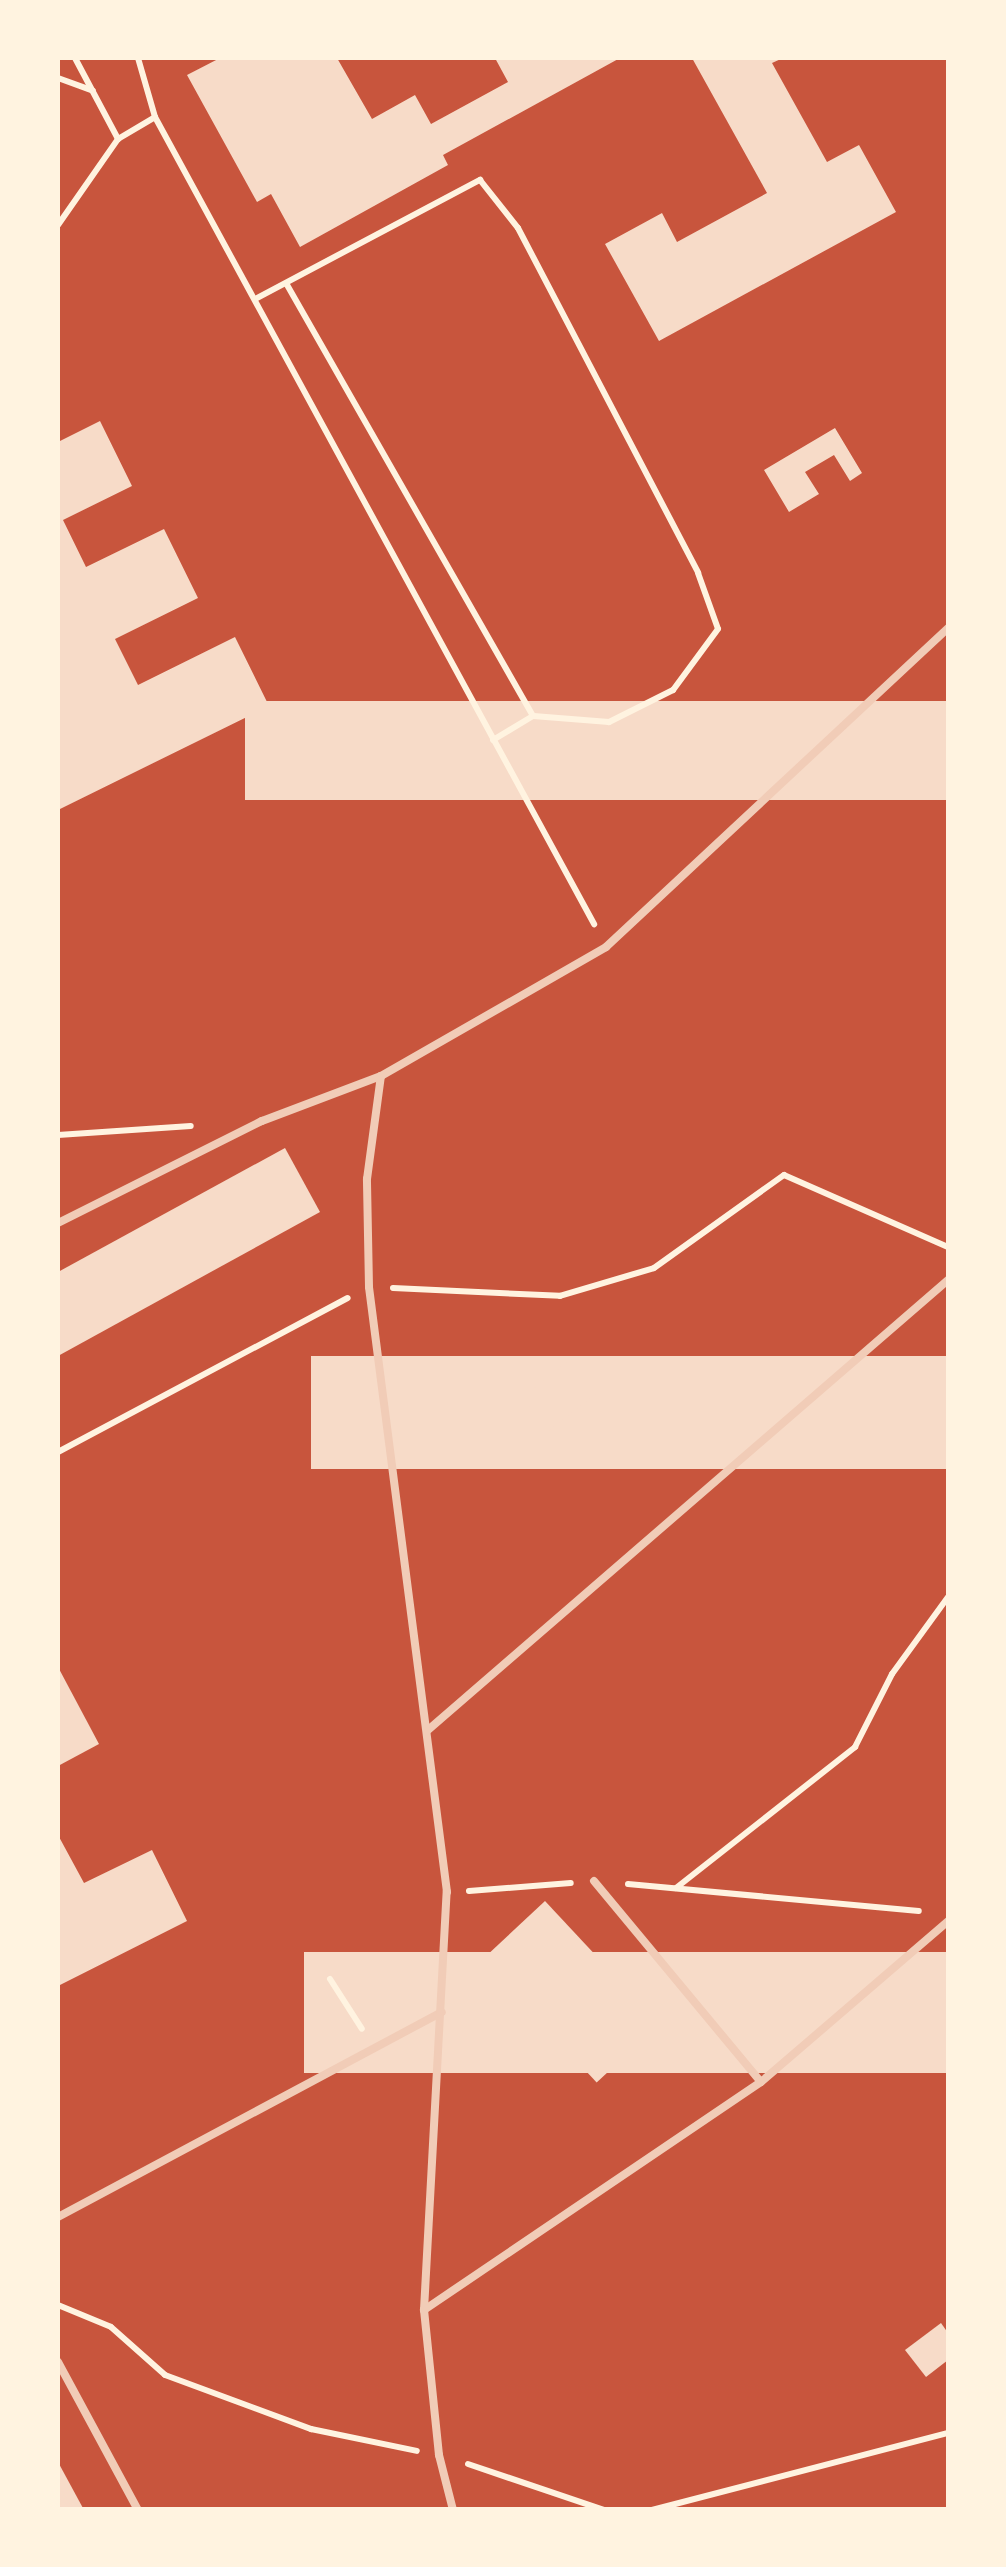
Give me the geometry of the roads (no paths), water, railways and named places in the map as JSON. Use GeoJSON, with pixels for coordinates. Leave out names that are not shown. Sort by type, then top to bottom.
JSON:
{"type":"FeatureCollection","features":[{"type":"Feature","properties":{"kind":"lane"},"geometry":{"type":"LineString","coordinates":[[58,1223],[262,1121],[381,1076],[606,947],[948,628]]}},
{"type":"Feature","properties":{"kind":"lane"},"geometry":{"type":"LineString","coordinates":[[381,1076],[367,1179],[369,1287],[448,1892],[424,2310],[439,2455],[453,2510]]}},
{"type":"Feature","properties":{"kind":"lane"},"geometry":{"type":"LineString","coordinates":[[428,1730],[948,1280]]}},
{"type":"Feature","properties":{"kind":"lane"},"geometry":{"type":"LineString","coordinates":[[594,1881],[761,2082]]}},
{"type":"Feature","properties":{"kind":"lane"},"geometry":{"type":"LineString","coordinates":[[424,2310],[761,2082],[948,1921]]}},
{"type":"Feature","properties":{"kind":"lane"},"geometry":{"type":"LineString","coordinates":[[58,2218],[442,2012]]}},
{"type":"Feature","properties":{"kind":"lane"},"geometry":{"type":"LineString","coordinates":[[58,2362],[138,2510]]}}]}
